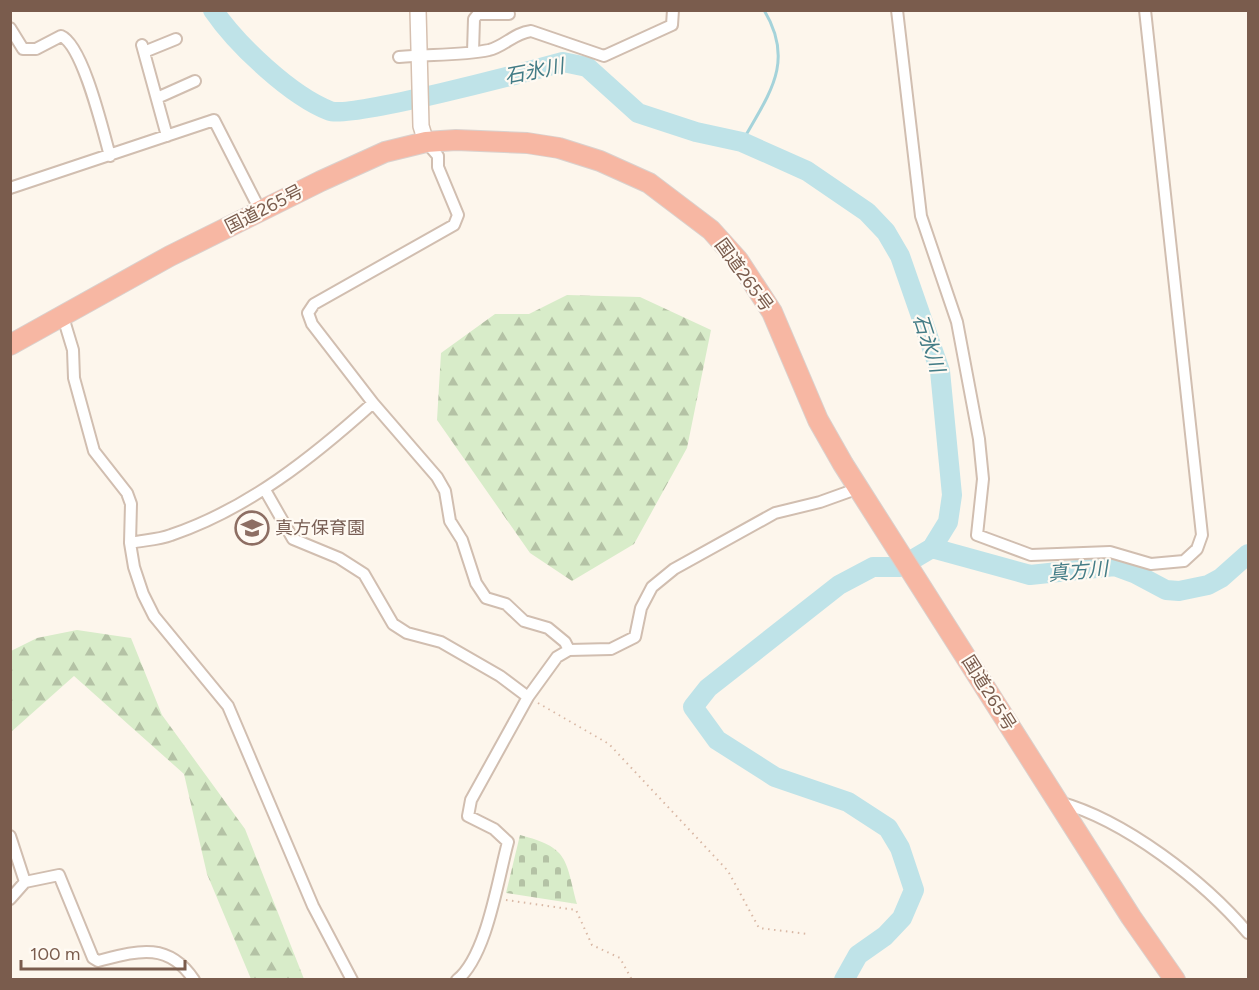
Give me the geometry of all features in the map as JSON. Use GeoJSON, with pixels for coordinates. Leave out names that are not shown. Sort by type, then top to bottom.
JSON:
{"type":"FeatureCollection","features":[{"type":"Feature","properties":{"kind":"highway","name":"国道265号"},"geometry":{"type":"LineString","coordinates":[[10,345],[170,256],[423,134],[559,148],[600,161],[650,183],[683,206],[711,230],[755,284],[772,312],[818,420],[859,488],[1131,917],[1175,980]]}},
{"type":"Feature","properties":{"kind":"main road"},"geometry":{"type":"LineString","coordinates":[[418,10],[423,134]]}},
{"type":"Feature","properties":{"kind":"street"},"geometry":{"type":"LineString","coordinates":[[399,57],[421,58],[500,47],[520,32],[531,31],[604,56],[672,26],[674,10]]}},
{"type":"Feature","properties":{"kind":"street"},"geometry":{"type":"LineString","coordinates":[[897,10],[921,216],[957,322],[979,439],[983,479],[977,535],[1030,555],[1110,552],[1151,564],[1184,561],[1197,549],[1202,536],[1145,10]]}},
{"type":"Feature","properties":{"kind":"street"},"geometry":{"type":"LineString","coordinates":[[474,52],[474,20],[478,14],[509,14]]}},
{"type":"Feature","properties":{"kind":"street"},"geometry":{"type":"LineString","coordinates":[[10,28],[23,49],[36,49],[61,36],[68,39],[85,72],[110,156]]}},
{"type":"Feature","properties":{"kind":"street"},"geometry":{"type":"LineString","coordinates":[[167,136],[143,48],[176,39]]}},
{"type":"Feature","properties":{"kind":"street"},"geometry":{"type":"LineString","coordinates":[[157,98],[195,81]]}},
{"type":"Feature","properties":{"kind":"street"},"geometry":{"type":"LineString","coordinates":[[12,184],[110,156],[214,120],[261,212]]}},
{"type":"Feature","properties":{"kind":"street"},"geometry":{"type":"LineString","coordinates":[[423,134],[438,156],[438,167],[458,215],[454,225],[314,304],[308,313],[312,324],[373,403],[437,477],[445,491],[450,521],[462,540],[476,583],[486,598],[506,604],[524,621],[548,628],[565,642],[569,650]]}},
{"type":"Feature","properties":{"kind":"street"},"geometry":{"type":"LineString","coordinates":[[63,317],[73,350],[74,378],[94,451],[126,493],[131,504],[130,543],[134,567],[154,616],[228,706],[313,906],[352,980]]}},
{"type":"Feature","properties":{"kind":"street"},"geometry":{"type":"LineString","coordinates":[[130,543],[170,536],[248,502],[338,435],[373,403]]}},
{"type":"Feature","properties":{"kind":"street"},"geometry":{"type":"LineString","coordinates":[[457,980],[469,967],[488,923],[508,842],[494,829],[468,816],[471,800],[528,697],[556,657],[569,650],[595,652],[623,645],[635,637],[641,608],[652,587],[674,569],[776,513],[820,502],[859,488]]}},
{"type":"Feature","properties":{"kind":"street"},"geometry":{"type":"LineString","coordinates":[[265,490],[293,539],[339,558],[364,574],[393,624],[407,633],[441,642],[500,676],[528,697]]}},
{"type":"Feature","properties":{"kind":"street"},"geometry":{"type":"LineString","coordinates":[[1057,801],[1080,807],[1163,856],[1211,895],[1248,933]]}},
{"type":"Feature","properties":{"kind":"street"},"geometry":{"type":"LineString","coordinates":[[10,836],[25,882]]}},
{"type":"Feature","properties":{"kind":"street"},"geometry":{"type":"LineString","coordinates":[[10,898],[25,882],[59,875],[68,890],[93,958],[98,961],[142,950],[152,951],[180,962],[194,980]]}},
{"type":"Feature","properties":{"kind":"path"},"geometry":{"type":"LineString","coordinates":[[528,697],[609,744],[728,871],[759,928],[807,934]]}},
{"type":"Feature","properties":{"kind":"path"},"geometry":{"type":"LineString","coordinates":[[494,898],[576,910],[592,945],[620,958],[632,980]]}},
{"type":"Feature","properties":{"kind":"green space"},"geometry":{"type":"Polygon","coordinates":[[[567,295],[640,297],[711,330],[687,448],[634,544],[572,581],[530,553],[437,420],[441,353],[495,314],[529,314],[567,295]]]}},
{"type":"Feature","properties":{"kind":"green space"},"geometry":{"type":"Polygon","coordinates":[[[77,630],[131,638],[162,715],[245,829],[304,979],[251,979],[207,874],[184,774],[74,676],[11,732],[11,651],[37,638],[77,630]]]}},
{"type":"Feature","properties":{"kind":"green space"},"geometry":{"type":"Polygon","coordinates":[[[520,835],[548,845],[562,857],[567,865],[577,904],[506,893],[520,835]]]}},
{"type":"Feature","properties":{"kind":"waterway","name":"石氷川"},"geometry":{"type":"LineString","coordinates":[[213,10],[250,53],[282,82],[330,111],[344,112],[404,101],[563,62],[587,67],[638,113],[696,132],[742,142],[807,171],[867,212],[886,232],[900,256],[940,371],[952,495],[948,522],[932,548],[900,567],[873,567],[839,585],[708,688],[693,707],[717,740],[775,777],[848,802],[888,828],[900,848],[914,890],[902,918],[885,936],[858,955],[844,980]]}},
{"type":"Feature","properties":{"kind":"waterway"},"geometry":{"type":"LineString","coordinates":[[742,142],[769,94],[778,63],[778,46],[764,10]]}},
{"type":"Feature","properties":{"kind":"waterway","name":"真方川"},"geometry":{"type":"LineString","coordinates":[[932,548],[1030,575],[1115,566],[1166,590],[1179,591],[1208,585],[1221,578],[1248,554]]}},
{"type":"Feature","properties":{"kind":"place","name":"真方保育園"},"geometry":{"type":"Point","coordinates":[252,528]}}]}
